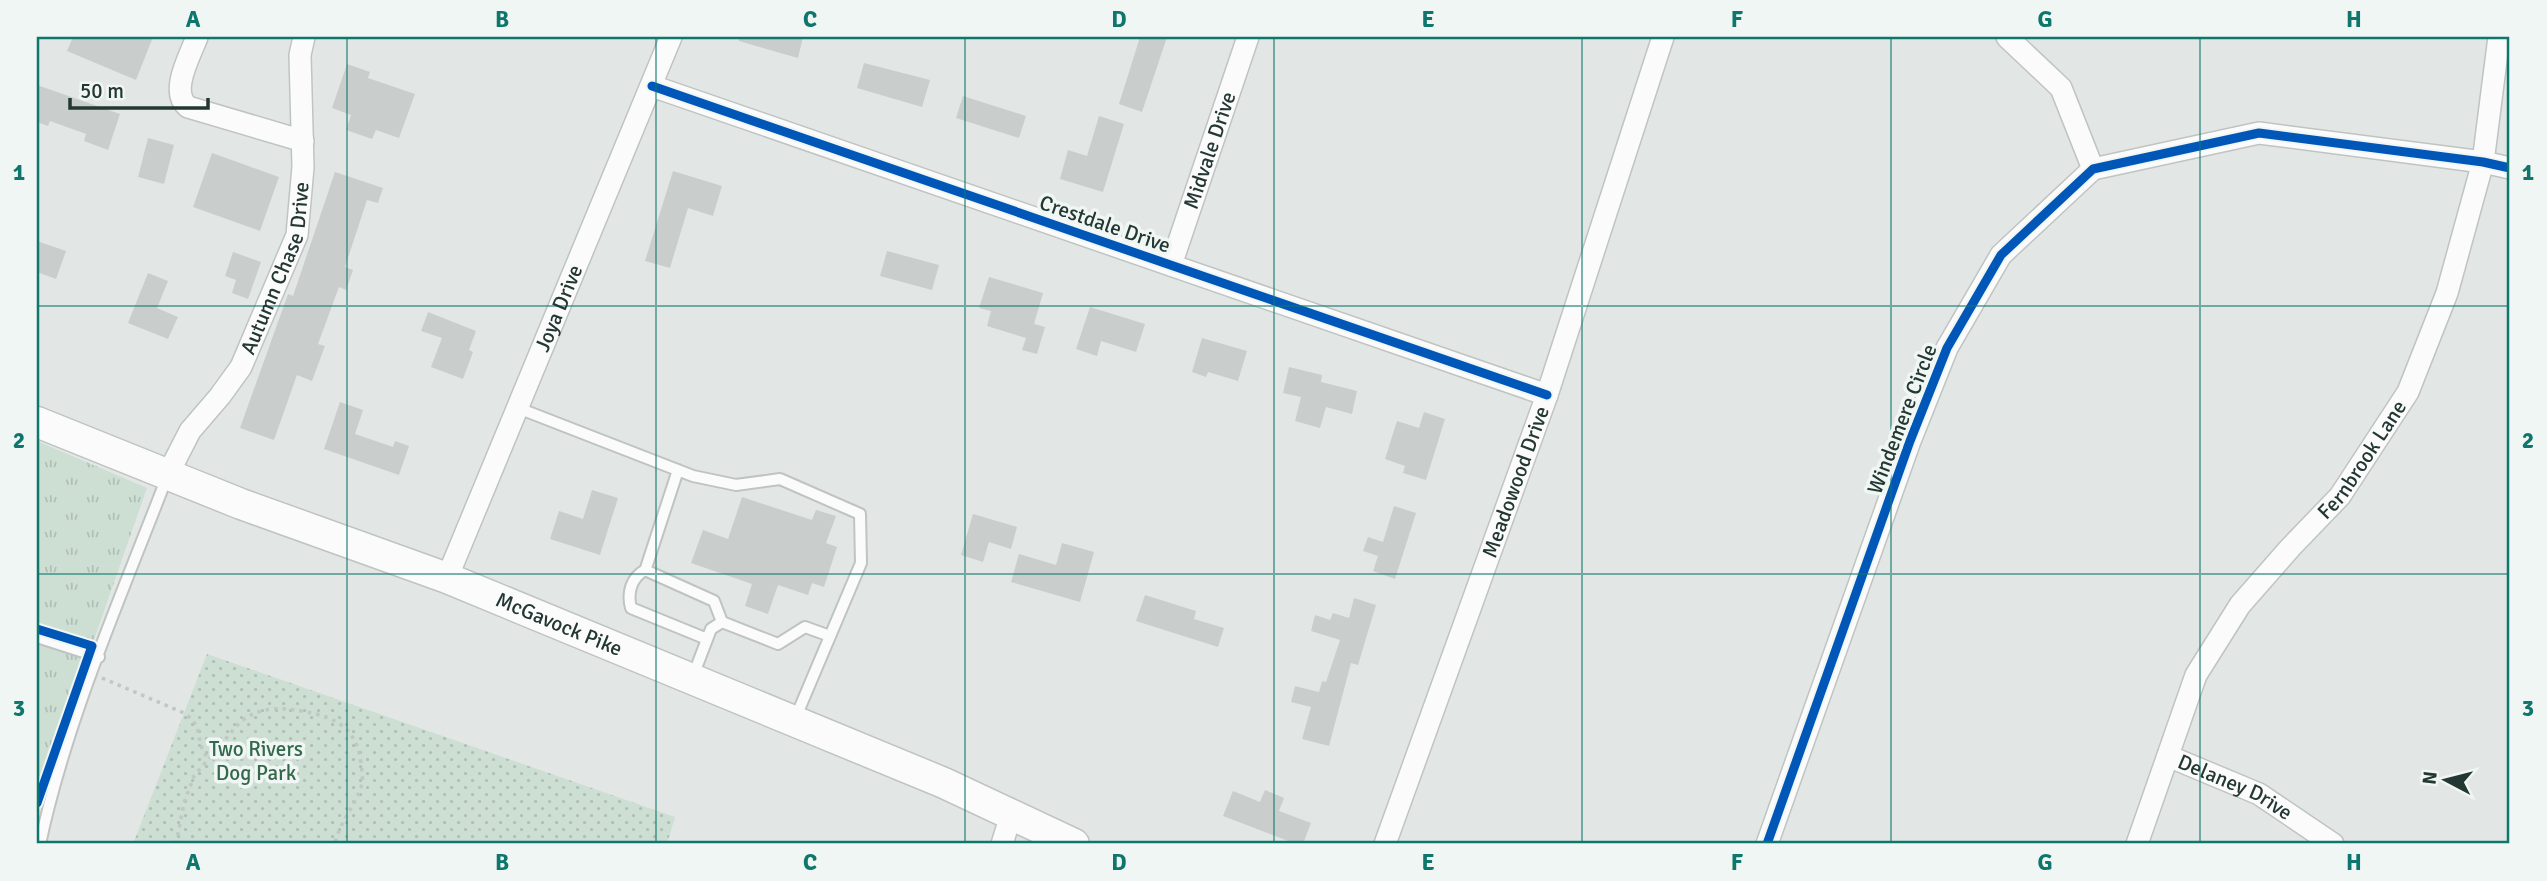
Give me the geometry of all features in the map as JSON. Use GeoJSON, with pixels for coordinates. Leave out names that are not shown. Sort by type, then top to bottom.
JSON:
{"type":"FeatureCollection","features":[{"type":"Feature","properties":{"kind":"main road","name":"McGavock Pike"},"geometry":{"type":"LineString","coordinates":[[37,422],[253,508],[447,578],[944,783],[1074,844]]}},
{"type":"Feature","properties":{"kind":"street"},"geometry":{"type":"LineString","coordinates":[[197,37],[179,90],[182,103],[303,141]]}},
{"type":"Feature","properties":{"kind":"street","name":"Autumn Chase Drive"},"geometry":{"type":"LineString","coordinates":[[168,474],[190,431],[220,397],[240,367],[297,235],[303,167],[300,55],[304,37]]}},
{"type":"Feature","properties":{"kind":"street","name":"Joya Drive"},"geometry":{"type":"LineString","coordinates":[[447,578],[671,37]]}},
{"type":"Feature","properties":{"kind":"street","name":"Midvale Drive"},"geometry":{"type":"LineString","coordinates":[[1171,265],[1248,37]]}},
{"type":"Feature","properties":{"kind":"street","name":"Meadowood Drive"},"geometry":{"type":"LineString","coordinates":[[1385,844],[1547,395],[1663,37]]}},
{"type":"Feature","properties":{"kind":"street"},"geometry":{"type":"LineString","coordinates":[[2007,37],[2061,88],[2092,169],[2259,133],[2483,162],[2510,168]]}},
{"type":"Feature","properties":{"kind":"street","name":"Fernbrook Lane"},"geometry":{"type":"LineString","coordinates":[[2137,844],[2196,675],[2240,605],[2340,496],[2408,393],[2447,293],[2483,162],[2499,37]]}},
{"type":"Feature","properties":{"kind":"street","name":"Crestdale Drive"},"geometry":{"type":"LineString","coordinates":[[652,86],[1547,395]]}},
{"type":"Feature","properties":{"kind":"street","name":"Windemere Circle"},"geometry":{"type":"LineString","coordinates":[[1767,844],[1905,454],[1947,348],[2001,255],[2092,169]]}},
{"type":"Feature","properties":{"kind":"street","name":"Delaney Drive"},"geometry":{"type":"LineString","coordinates":[[2168,756],[2259,794],[2333,844]]}},
{"type":"Feature","properties":{"kind":"street"},"geometry":{"type":"LineString","coordinates":[[1002,844],[1011,815]]}},
{"type":"Feature","properties":{"kind":"lane"},"geometry":{"type":"LineString","coordinates":[[518,408],[693,476],[736,485],[780,479],[860,514],[861,563],[794,721]]}},
{"type":"Feature","properties":{"kind":"lane"},"geometry":{"type":"LineString","coordinates":[[678,470],[645,570],[637,575],[628,597],[631,608],[707,639]]}},
{"type":"Feature","properties":{"kind":"lane"},"geometry":{"type":"LineString","coordinates":[[40,844],[49,803],[92,674],[168,474]]}},
{"type":"Feature","properties":{"kind":"lane"},"geometry":{"type":"LineString","coordinates":[[645,570],[714,601],[722,622],[778,644],[805,626],[830,636]]}},
{"type":"Feature","properties":{"kind":"lane"},"geometry":{"type":"LineString","coordinates":[[692,679],[711,629],[722,622]]}},
{"type":"Feature","properties":{"kind":"lane"},"geometry":{"type":"LineString","coordinates":[[37,637],[99,656]]}},
{"type":"Feature","properties":{"kind":"path"},"geometry":{"type":"LineString","coordinates":[[92,674],[184,713],[194,720],[198,724],[201,749],[209,759]]}},
{"type":"Feature","properties":{"kind":"path"},"geometry":{"type":"LineString","coordinates":[[176,844],[189,785],[240,722],[272,707],[314,713],[344,726],[354,737],[361,758],[363,777],[361,788],[339,828],[335,844]]}},
{"type":"Feature","properties":{"kind":"green space"},"geometry":{"type":"Polygon","coordinates":[[[37,441],[147,488],[37,803],[37,441]]]}},
{"type":"Feature","properties":{"kind":"green space","name":"Two Rivers Dog Park"},"geometry":{"type":"Polygon","coordinates":[[[207,654],[675,817],[667,844],[133,844],[207,654]]]}},
{"type":"Feature","properties":{"kind":"building"},"geometry":{"type":"Polygon","coordinates":[[[73,37],[153,37],[136,80],[67,51],[73,37]]]}},
{"type":"Feature","properties":{"kind":"building"},"geometry":{"type":"Polygon","coordinates":[[[739,37],[803,37],[798,58],[739,41],[739,37]]]}},
{"type":"Feature","properties":{"kind":"building"},"geometry":{"type":"Polygon","coordinates":[[[1140,37],[1167,37],[1142,112],[1119,104],[1140,37]]]}},
{"type":"Feature","properties":{"kind":"building"},"geometry":{"type":"Polygon","coordinates":[[[864,63],[930,80],[922,107],[857,88],[864,63]]]}},
{"type":"Feature","properties":{"kind":"building"},"geometry":{"type":"Polygon","coordinates":[[[347,64],[370,72],[368,78],[415,94],[399,138],[376,130],[372,139],[346,130],[351,115],[332,108],[347,64]]]}},
{"type":"Feature","properties":{"kind":"building"},"geometry":{"type":"Polygon","coordinates":[[[37,85],[120,114],[108,150],[84,141],[86,134],[50,121],[48,126],[37,122],[37,85]]]}},
{"type":"Feature","properties":{"kind":"building"},"geometry":{"type":"Polygon","coordinates":[[[963,96],[1026,116],[1019,138],[956,118],[963,96]]]}},
{"type":"Feature","properties":{"kind":"building"},"geometry":{"type":"Polygon","coordinates":[[[1099,116],[1124,124],[1103,192],[1060,179],[1068,150],[1087,156],[1099,116]]]}},
{"type":"Feature","properties":{"kind":"building"},"geometry":{"type":"Polygon","coordinates":[[[148,138],[174,145],[164,184],[138,177],[148,138]]]}},
{"type":"Feature","properties":{"kind":"building"},"geometry":{"type":"Polygon","coordinates":[[[212,153],[279,177],[260,231],[193,207],[212,153]]]}},
{"type":"Feature","properties":{"kind":"building"},"geometry":{"type":"Polygon","coordinates":[[[673,171],[722,186],[713,216],[688,208],[670,268],[645,261],[673,171]]]}},
{"type":"Feature","properties":{"kind":"building"},"geometry":{"type":"Polygon","coordinates":[[[335,172],[383,188],[378,203],[367,200],[345,267],[353,270],[346,290],[339,287],[318,344],[325,346],[312,381],[297,375],[274,440],[240,428],[288,294],[293,296],[335,172]]]}},
{"type":"Feature","properties":{"kind":"building"},"geometry":{"type":"Polygon","coordinates":[[[37,241],[66,251],[56,279],[37,272],[37,241]]]}},
{"type":"Feature","properties":{"kind":"building"},"geometry":{"type":"Polygon","coordinates":[[[887,251],[939,265],[932,290],[880,276],[887,251]]]}},
{"type":"Feature","properties":{"kind":"building"},"geometry":{"type":"Polygon","coordinates":[[[233,252],[261,262],[248,299],[232,293],[236,280],[225,276],[233,252]]]}},
{"type":"Feature","properties":{"kind":"building"},"geometry":{"type":"Polygon","coordinates":[[[148,273],[168,281],[157,308],[178,317],[168,339],[128,323],[148,273]]]}},
{"type":"Feature","properties":{"kind":"building"},"geometry":{"type":"Polygon","coordinates":[[[989,277],[1043,293],[1034,324],[1045,327],[1037,354],[1022,350],[1026,338],[987,326],[991,311],[979,308],[989,277]]]}},
{"type":"Feature","properties":{"kind":"building"},"geometry":{"type":"Polygon","coordinates":[[[1090,307],[1145,324],[1136,352],[1101,341],[1097,356],[1076,349],[1090,307]]]}},
{"type":"Feature","properties":{"kind":"building"},"geometry":{"type":"Polygon","coordinates":[[[428,312],[476,331],[469,350],[473,352],[463,379],[431,367],[442,338],[421,331],[428,312]]]}},
{"type":"Feature","properties":{"kind":"building"},"geometry":{"type":"Polygon","coordinates":[[[1202,338],[1247,351],[1238,381],[1208,372],[1206,377],[1192,372],[1202,338]]]}},
{"type":"Feature","properties":{"kind":"building"},"geometry":{"type":"Polygon","coordinates":[[[1289,367],[1322,375],[1321,382],[1357,391],[1352,414],[1326,407],[1320,428],[1295,421],[1301,397],[1283,393],[1289,367]]]}},
{"type":"Feature","properties":{"kind":"building"},"geometry":{"type":"Polygon","coordinates":[[[340,402],[363,410],[355,434],[393,447],[395,441],[409,446],[399,475],[324,449],[340,402]]]}},
{"type":"Feature","properties":{"kind":"building"},"geometry":{"type":"Polygon","coordinates":[[[1424,412],[1445,419],[1426,480],[1403,473],[1405,466],[1385,459],[1397,421],[1419,428],[1424,412]]]}},
{"type":"Feature","properties":{"kind":"building"},"geometry":{"type":"Polygon","coordinates":[[[592,490],[618,498],[600,555],[550,539],[559,511],[583,519],[592,490]]]}},
{"type":"Feature","properties":{"kind":"building"},"geometry":{"type":"Polygon","coordinates":[[[742,497],[812,520],[816,510],[836,516],[826,543],[837,547],[824,587],[812,583],[808,595],[778,585],[768,614],[745,606],[752,584],[691,563],[703,530],[728,539],[742,497]]]}},
{"type":"Feature","properties":{"kind":"building"},"geometry":{"type":"Polygon","coordinates":[[[1394,506],[1416,513],[1395,579],[1373,571],[1378,556],[1363,551],[1368,537],[1383,542],[1394,506]]]}},
{"type":"Feature","properties":{"kind":"building"},"geometry":{"type":"Polygon","coordinates":[[[973,514],[1017,527],[1011,549],[989,542],[983,562],[961,555],[973,514]]]}},
{"type":"Feature","properties":{"kind":"building"},"geometry":{"type":"Polygon","coordinates":[[[1062,543],[1094,552],[1080,602],[1011,582],[1019,554],[1056,565],[1062,543]]]}},
{"type":"Feature","properties":{"kind":"building"},"geometry":{"type":"Polygon","coordinates":[[[1145,595],[1196,611],[1194,619],[1224,628],[1218,647],[1136,621],[1145,595]]]}},
{"type":"Feature","properties":{"kind":"building"},"geometry":{"type":"Polygon","coordinates":[[[1354,598],[1376,605],[1358,665],[1351,663],[1329,746],[1302,739],[1311,707],[1291,702],[1295,686],[1319,692],[1322,681],[1326,682],[1340,640],[1311,631],[1315,615],[1330,620],[1333,613],[1349,618],[1354,598]]]}},
{"type":"Feature","properties":{"kind":"building"},"geometry":{"type":"Polygon","coordinates":[[[1265,790],[1284,798],[1279,811],[1311,823],[1303,844],[1296,844],[1223,816],[1233,791],[1260,802],[1265,790]]]}},
{"type":"Feature","properties":{"kind":"cycle path"},"geometry":{"type":"LineString","coordinates":[[652,86],[1547,395]]}},
{"type":"Feature","properties":{"kind":"cycle path"},"geometry":{"type":"LineString","coordinates":[[1767,844],[1910,441],[1947,348],[2001,255],[2093,169],[2259,133],[2483,162],[2510,168]]}},
{"type":"Feature","properties":{"kind":"cycle path"},"geometry":{"type":"LineString","coordinates":[[37,629],[92,646],[37,803]]}}]}
